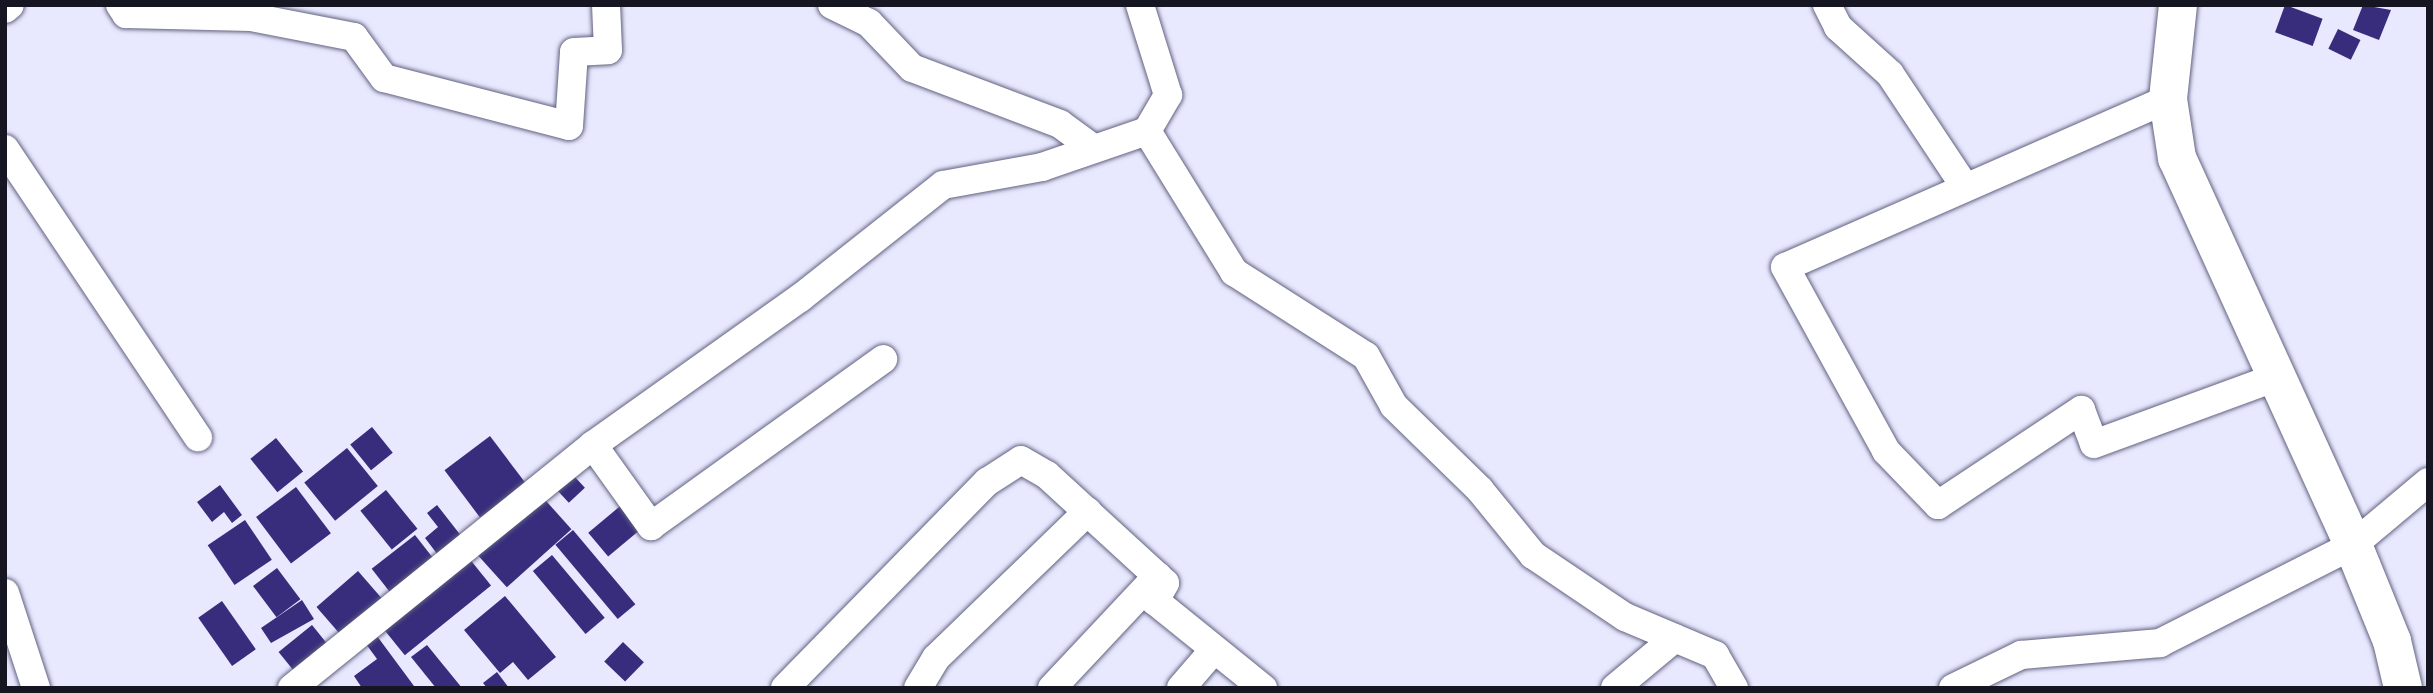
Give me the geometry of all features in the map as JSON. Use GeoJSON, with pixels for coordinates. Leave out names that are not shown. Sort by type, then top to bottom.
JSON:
{"type":"FeatureCollection","features":[{"type":"Feature","properties":{"kind":"street"},"geometry":{"type":"LineString","coordinates":[[5,9],[10,5]]}},
{"type":"Feature","properties":{"kind":"street"},"geometry":{"type":"LineString","coordinates":[[120,5],[126,14],[251,17],[354,37],[384,78],[569,126],[573,52],[608,50],[606,5]]}},
{"type":"Feature","properties":{"kind":"street"},"geometry":{"type":"LineString","coordinates":[[832,5],[869,23],[912,68],[1060,124],[1094,149]]}},
{"type":"Feature","properties":{"kind":"street"},"geometry":{"type":"LineString","coordinates":[[292,688],[593,445],[800,298],[943,185],[1042,167],[1147,131],[1168,95],[1140,5]]}},
{"type":"Feature","properties":{"kind":"street"},"geometry":{"type":"LineString","coordinates":[[1826,5],[1838,27],[1890,74],[1965,187]]}},
{"type":"Feature","properties":{"kind":"street"},"geometry":{"type":"LineString","coordinates":[[2178,5],[2168,99],[2177,158],[2353,545],[2392,641],[2403,688]]}},
{"type":"Feature","properties":{"kind":"street"},"geometry":{"type":"LineString","coordinates":[[2168,99],[1785,268],[1886,451],[1938,505],[2081,410],[2094,444],[2277,377]]}},
{"type":"Feature","properties":{"kind":"street"},"geometry":{"type":"LineString","coordinates":[[1147,131],[1234,272],[1366,356],[1394,406],[1480,490],[1533,555],[1625,617],[1715,655],[1734,688]]}},
{"type":"Feature","properties":{"kind":"street"},"geometry":{"type":"LineString","coordinates":[[5,149],[198,437]]}},
{"type":"Feature","properties":{"kind":"street"},"geometry":{"type":"LineString","coordinates":[[593,445],[651,526],[883,359]]}},
{"type":"Feature","properties":{"kind":"street"},"geometry":{"type":"LineString","coordinates":[[785,688],[987,482],[1021,460],[1088,511],[1165,583],[1155,601],[1212,652],[1263,688]]}},
{"type":"Feature","properties":{"kind":"street"},"geometry":{"type":"LineString","coordinates":[[1953,688],[2021,655],[2160,642],[2353,545],[2428,482]]}},
{"type":"Feature","properties":{"kind":"street"},"geometry":{"type":"LineString","coordinates":[[918,688],[936,657],[1088,511]]}},
{"type":"Feature","properties":{"kind":"street"},"geometry":{"type":"LineString","coordinates":[[1052,688],[1157,576]]}},
{"type":"Feature","properties":{"kind":"street"},"geometry":{"type":"LineString","coordinates":[[5,593],[36,688]]}},
{"type":"Feature","properties":{"kind":"street"},"geometry":{"type":"LineString","coordinates":[[1615,688],[1675,638]]}},
{"type":"Feature","properties":{"kind":"street"},"geometry":{"type":"LineString","coordinates":[[1181,688],[1212,652]]}},
{"type":"Feature","properties":{"kind":"building"},"geometry":{"type":"Polygon","coordinates":[[[2285,5],[2323,19],[2313,46],[2275,32],[2285,5]]]}},
{"type":"Feature","properties":{"kind":"building"},"geometry":{"type":"Polygon","coordinates":[[[2363,5],[2391,10],[2379,40],[2353,30],[2363,5]]]}},
{"type":"Feature","properties":{"kind":"building"},"geometry":{"type":"Polygon","coordinates":[[[2338,29],[2360,40],[2351,60],[2328,49],[2338,29]]]}},
{"type":"Feature","properties":{"kind":"building"},"geometry":{"type":"Polygon","coordinates":[[[372,427],[393,453],[371,470],[350,445],[372,427]]]}},
{"type":"Feature","properties":{"kind":"building"},"geometry":{"type":"Polygon","coordinates":[[[490,436],[526,483],[480,517],[444,470],[490,436]]]}},
{"type":"Feature","properties":{"kind":"building"},"geometry":{"type":"Polygon","coordinates":[[[276,438],[303,471],[277,492],[250,459],[276,438]]]}},
{"type":"Feature","properties":{"kind":"building"},"geometry":{"type":"Polygon","coordinates":[[[347,448],[378,486],[335,521],[304,483],[347,448]]]}},
{"type":"Feature","properties":{"kind":"building"},"geometry":{"type":"Polygon","coordinates":[[[574,476],[585,488],[569,503],[558,491],[574,476]]]}},
{"type":"Feature","properties":{"kind":"building"},"geometry":{"type":"Polygon","coordinates":[[[220,485],[242,515],[232,523],[224,512],[212,522],[197,502],[220,485]]]}},
{"type":"Feature","properties":{"kind":"building"},"geometry":{"type":"Polygon","coordinates":[[[296,487],[331,533],[291,563],[256,517],[296,487]]]}},
{"type":"Feature","properties":{"kind":"building"},"geometry":{"type":"Polygon","coordinates":[[[386,490],[417,529],[392,550],[360,511],[386,490]]]}},
{"type":"Feature","properties":{"kind":"building"},"geometry":{"type":"Polygon","coordinates":[[[538,492],[571,529],[507,587],[473,550],[538,492]]]}},
{"type":"Feature","properties":{"kind":"building"},"geometry":{"type":"Polygon","coordinates":[[[625,502],[645,526],[608,557],[588,533],[625,502]]]}},
{"type":"Feature","properties":{"kind":"building"},"geometry":{"type":"Polygon","coordinates":[[[437,505],[462,537],[438,555],[425,538],[438,527],[427,513],[437,505]]]}},
{"type":"Feature","properties":{"kind":"building"},"geometry":{"type":"Polygon","coordinates":[[[245,520],[272,560],[235,585],[208,545],[245,520]]]}},
{"type":"Feature","properties":{"kind":"building"},"geometry":{"type":"Polygon","coordinates":[[[573,530],[635,604],[618,619],[555,545],[573,530]]]}},
{"type":"Feature","properties":{"kind":"building"},"geometry":{"type":"Polygon","coordinates":[[[415,535],[435,561],[392,595],[372,569],[415,535]]]}},
{"type":"Feature","properties":{"kind":"building"},"geometry":{"type":"Polygon","coordinates":[[[464,552],[491,585],[405,655],[378,622],[464,552]]]}},
{"type":"Feature","properties":{"kind":"building"},"geometry":{"type":"Polygon","coordinates":[[[552,555],[605,618],[586,634],[533,571],[552,555]]]}},
{"type":"Feature","properties":{"kind":"building"},"geometry":{"type":"Polygon","coordinates":[[[277,568],[300,599],[277,617],[253,586],[277,568]]]}},
{"type":"Feature","properties":{"kind":"building"},"geometry":{"type":"Polygon","coordinates":[[[358,571],[388,606],[347,642],[316,607],[358,571]]]}},
{"type":"Feature","properties":{"kind":"building"},"geometry":{"type":"Polygon","coordinates":[[[505,596],[556,657],[528,680],[513,662],[500,673],[464,630],[505,596]]]}},
{"type":"Feature","properties":{"kind":"building"},"geometry":{"type":"Polygon","coordinates":[[[302,600],[314,619],[271,643],[261,628],[302,600]]]}},
{"type":"Feature","properties":{"kind":"building"},"geometry":{"type":"Polygon","coordinates":[[[222,601],[256,649],[232,666],[198,618],[222,601]]]}},
{"type":"Feature","properties":{"kind":"building"},"geometry":{"type":"Polygon","coordinates":[[[312,625],[329,646],[296,673],[279,652],[312,625]]]}},
{"type":"Feature","properties":{"kind":"building"},"geometry":{"type":"Polygon","coordinates":[[[377,636],[414,686],[412,688],[362,688],[354,676],[377,659],[366,644],[377,636]]]}},
{"type":"Feature","properties":{"kind":"building"},"geometry":{"type":"Polygon","coordinates":[[[623,642],[644,662],[625,682],[604,661],[623,642]]]}},
{"type":"Feature","properties":{"kind":"building"},"geometry":{"type":"Polygon","coordinates":[[[427,645],[462,688],[436,688],[411,657],[427,645]]]}},
{"type":"Feature","properties":{"kind":"building"},"geometry":{"type":"Polygon","coordinates":[[[497,672],[509,688],[487,688],[483,683],[497,672]]]}}]}
